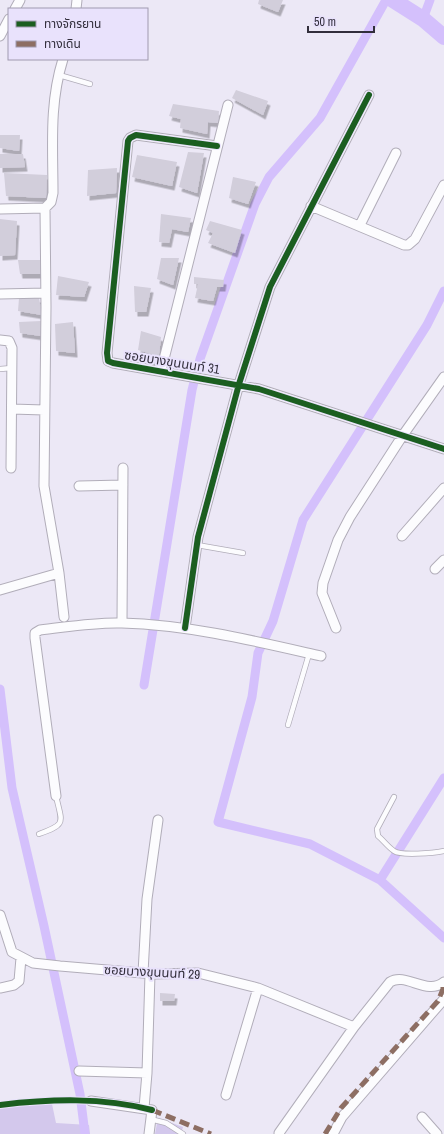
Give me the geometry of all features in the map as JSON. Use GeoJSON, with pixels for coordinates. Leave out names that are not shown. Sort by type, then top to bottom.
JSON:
{"type":"FeatureCollection","features":[{"type":"Feature","properties":{"kind":"street"},"geometry":{"type":"LineString","coordinates":[[0,36],[8,21]]}},
{"type":"Feature","properties":{"kind":"street"},"geometry":{"type":"LineString","coordinates":[[0,209],[45,208],[51,202],[53,193],[52,108],[64,60]]}},
{"type":"Feature","properties":{"kind":"street"},"geometry":{"type":"LineString","coordinates":[[185,628],[196,545],[239,384],[270,287],[369,95]]}},
{"type":"Feature","properties":{"kind":"street"},"geometry":{"type":"LineString","coordinates":[[161,372],[228,105]]}},
{"type":"Feature","properties":{"kind":"street","name":"ซอยบางขุนนนท์ 31"},"geometry":{"type":"LineString","coordinates":[[217,146],[136,135],[128,141],[108,358],[113,363],[239,384],[444,449]]}},
{"type":"Feature","properties":{"kind":"street"},"geometry":{"type":"LineString","coordinates":[[360,225],[396,153]]}},
{"type":"Feature","properties":{"kind":"street"},"geometry":{"type":"LineString","coordinates":[[311,206],[360,225],[404,245],[408,245],[415,239],[444,185]]}},
{"type":"Feature","properties":{"kind":"street"},"geometry":{"type":"LineString","coordinates":[[45,208],[46,293],[44,486],[59,573],[64,617]]}},
{"type":"Feature","properties":{"kind":"street"},"geometry":{"type":"LineString","coordinates":[[0,294],[46,293]]}},
{"type":"Feature","properties":{"kind":"street"},"geometry":{"type":"LineString","coordinates":[[0,340],[5,340],[11,343],[11,468]]}},
{"type":"Feature","properties":{"kind":"street"},"geometry":{"type":"LineString","coordinates":[[336,628],[322,593],[323,583],[338,540],[350,517],[403,435],[444,377]]}},
{"type":"Feature","properties":{"kind":"street"},"geometry":{"type":"LineString","coordinates":[[12,409],[44,410]]}},
{"type":"Feature","properties":{"kind":"street"},"geometry":{"type":"LineString","coordinates":[[122,623],[124,468]]}},
{"type":"Feature","properties":{"kind":"street"},"geometry":{"type":"LineString","coordinates":[[79,486],[123,485]]}},
{"type":"Feature","properties":{"kind":"street"},"geometry":{"type":"LineString","coordinates":[[402,536],[444,488]]}},
{"type":"Feature","properties":{"kind":"street"},"geometry":{"type":"LineString","coordinates":[[435,569],[444,560]]}},
{"type":"Feature","properties":{"kind":"street"},"geometry":{"type":"LineString","coordinates":[[0,590],[59,573]]}},
{"type":"Feature","properties":{"kind":"street"},"geometry":{"type":"LineString","coordinates":[[56,796],[35,633],[40,630],[87,624],[122,623],[185,628],[254,640],[321,656]]}},
{"type":"Feature","properties":{"kind":"street"},"geometry":{"type":"LineString","coordinates":[[149,1134],[146,973],[147,899],[158,820]]}},
{"type":"Feature","properties":{"kind":"street"},"geometry":{"type":"LineString","coordinates":[[0,915],[12,952],[21,958],[19,981],[14,985],[0,988]]}},
{"type":"Feature","properties":{"kind":"street","name":"ซอยบางขุนนนท์ 29"},"geometry":{"type":"LineString","coordinates":[[21,958],[33,962],[60,966],[146,973],[198,973],[258,988],[354,1027]]}},
{"type":"Feature","properties":{"kind":"street"},"geometry":{"type":"LineString","coordinates":[[279,1133],[354,1027],[390,982],[399,978],[411,983],[436,986],[444,982]]}},
{"type":"Feature","properties":{"kind":"street"},"geometry":{"type":"LineString","coordinates":[[226,1095],[258,988]]}},
{"type":"Feature","properties":{"kind":"street"},"geometry":{"type":"LineString","coordinates":[[333,1134],[342,1117],[444,999]]}},
{"type":"Feature","properties":{"kind":"street"},"geometry":{"type":"LineString","coordinates":[[79,1071],[147,1073]]}},
{"type":"Feature","properties":{"kind":"street"},"geometry":{"type":"LineString","coordinates":[[91,1101],[148,1113]]}},
{"type":"Feature","properties":{"kind":"street"},"geometry":{"type":"LineString","coordinates":[[422,1117],[437,1134]]}},
{"type":"Feature","properties":{"kind":"lane"},"geometry":{"type":"LineString","coordinates":[[59,75],[90,84]]}},
{"type":"Feature","properties":{"kind":"lane"},"geometry":{"type":"LineString","coordinates":[[0,369],[12,368]]}},
{"type":"Feature","properties":{"kind":"lane"},"geometry":{"type":"LineString","coordinates":[[196,545],[243,553]]}},
{"type":"Feature","properties":{"kind":"lane"},"geometry":{"type":"LineString","coordinates":[[288,725],[309,654]]}},
{"type":"Feature","properties":{"kind":"lane"},"geometry":{"type":"LineString","coordinates":[[39,834],[57,827],[60,823],[61,818],[56,796]]}},
{"type":"Feature","properties":{"kind":"lane"},"geometry":{"type":"LineString","coordinates":[[394,797],[377,829],[378,836],[394,851],[402,855],[414,852],[428,854],[444,851]]}},
{"type":"Feature","properties":{"kind":"lane"},"geometry":{"type":"LineString","coordinates":[[148,1113],[183,1134]]}},
{"type":"Feature","properties":{"kind":"shaded area"},"geometry":{"type":"Polygon","coordinates":[[[0,1104],[52,1104],[56,1123],[89,1125],[90,1134],[0,1134],[0,1104]]]}},
{"type":"Feature","properties":{"kind":"shaded area"},"geometry":{"type":"Polygon","coordinates":[[[158,1118],[183,1127],[181,1134],[155,1134],[158,1118]]]}},
{"type":"Feature","properties":{"kind":"building"},"geometry":{"type":"Polygon","coordinates":[[[259,0],[283,0],[278,12],[258,4],[259,0]]]}},
{"type":"Feature","properties":{"kind":"building"},"geometry":{"type":"Polygon","coordinates":[[[236,90],[268,101],[263,115],[232,98],[236,90]]]}},
{"type":"Feature","properties":{"kind":"building"},"geometry":{"type":"Polygon","coordinates":[[[173,104],[219,111],[218,123],[208,122],[207,134],[180,128],[181,119],[169,116],[173,104]]]}},
{"type":"Feature","properties":{"kind":"building"},"geometry":{"type":"Polygon","coordinates":[[[0,135],[20,135],[19,151],[0,148],[0,135]]]}},
{"type":"Feature","properties":{"kind":"building"},"geometry":{"type":"Polygon","coordinates":[[[188,152],[204,153],[197,193],[179,187],[188,152]]]}},
{"type":"Feature","properties":{"kind":"building"},"geometry":{"type":"Polygon","coordinates":[[[0,154],[23,154],[25,167],[0,168],[0,154]]]}},
{"type":"Feature","properties":{"kind":"building"},"geometry":{"type":"Polygon","coordinates":[[[137,155],[177,162],[172,186],[132,177],[137,155]]]}},
{"type":"Feature","properties":{"kind":"building"},"geometry":{"type":"Polygon","coordinates":[[[117,168],[116,193],[87,196],[88,170],[117,168]]]}},
{"type":"Feature","properties":{"kind":"building"},"geometry":{"type":"Polygon","coordinates":[[[4,173],[47,175],[46,198],[6,196],[4,173]]]}},
{"type":"Feature","properties":{"kind":"building"},"geometry":{"type":"Polygon","coordinates":[[[233,177],[256,182],[248,204],[229,198],[233,177]]]}},
{"type":"Feature","properties":{"kind":"building"},"geometry":{"type":"Polygon","coordinates":[[[161,214],[191,218],[188,232],[172,229],[169,243],[159,242],[161,214]]]}},
{"type":"Feature","properties":{"kind":"building"},"geometry":{"type":"Polygon","coordinates":[[[0,219],[17,221],[15,255],[0,256],[0,219]]]}},
{"type":"Feature","properties":{"kind":"building"},"geometry":{"type":"Polygon","coordinates":[[[210,221],[242,230],[235,253],[208,243],[213,233],[206,230],[210,221]]]}},
{"type":"Feature","properties":{"kind":"building"},"geometry":{"type":"Polygon","coordinates":[[[161,258],[179,258],[173,285],[157,279],[161,258]]]}},
{"type":"Feature","properties":{"kind":"building"},"geometry":{"type":"Polygon","coordinates":[[[18,260],[41,260],[41,274],[20,274],[18,260]]]}},
{"type":"Feature","properties":{"kind":"building"},"geometry":{"type":"Polygon","coordinates":[[[58,276],[89,282],[84,297],[56,295],[58,276]]]}},
{"type":"Feature","properties":{"kind":"building"},"geometry":{"type":"Polygon","coordinates":[[[194,277],[224,280],[223,287],[217,287],[213,301],[195,298],[198,284],[194,284],[194,277]]]}},
{"type":"Feature","properties":{"kind":"building"},"geometry":{"type":"Polygon","coordinates":[[[134,286],[151,288],[146,312],[135,312],[134,286]]]}},
{"type":"Feature","properties":{"kind":"building"},"geometry":{"type":"Polygon","coordinates":[[[19,298],[39,298],[42,315],[18,311],[19,298]]]}},
{"type":"Feature","properties":{"kind":"building"},"geometry":{"type":"Polygon","coordinates":[[[41,321],[41,336],[20,333],[19,322],[41,321]]]}},
{"type":"Feature","properties":{"kind":"building"},"geometry":{"type":"Polygon","coordinates":[[[73,322],[75,353],[56,351],[55,324],[73,322]]]}},
{"type":"Feature","properties":{"kind":"building"},"geometry":{"type":"Polygon","coordinates":[[[141,331],[161,337],[158,364],[150,364],[152,354],[138,350],[141,331]]]}},
{"type":"Feature","properties":{"kind":"building"},"geometry":{"type":"Polygon","coordinates":[[[160,993],[175,994],[174,1001],[160,1001],[160,993]]]}},
{"type":"Feature","properties":{"kind":"waterway"},"geometry":{"type":"LineString","coordinates":[[144,685],[192,390],[200,359],[255,204],[269,177],[320,118],[386,0]]}},
{"type":"Feature","properties":{"kind":"waterway"},"geometry":{"type":"LineString","coordinates":[[393,0],[423,19],[444,37]]}},
{"type":"Feature","properties":{"kind":"waterway"},"geometry":{"type":"LineString","coordinates":[[423,19],[430,0]]}},
{"type":"Feature","properties":{"kind":"waterway"},"geometry":{"type":"LineString","coordinates":[[444,291],[427,325],[303,520],[273,621],[258,653],[252,697],[218,822],[310,844],[380,880],[444,938]]}},
{"type":"Feature","properties":{"kind":"waterway"},"geometry":{"type":"LineString","coordinates":[[0,689],[12,788],[44,926],[80,1094],[85,1134]]}},
{"type":"Feature","properties":{"kind":"waterway"},"geometry":{"type":"LineString","coordinates":[[380,880],[444,778]]}},
{"type":"Feature","properties":{"kind":"marked path"},"geometry":{"type":"LineString","coordinates":[[325,1134],[341,1108],[438,1001],[443,989],[443,983]]}},
{"type":"Feature","properties":{"kind":"marked path"},"geometry":{"type":"LineString","coordinates":[[152,1110],[211,1134]]}},
{"type":"Feature","properties":{"kind":"cycle path"},"geometry":{"type":"LineString","coordinates":[[185,628],[198,537],[239,384],[270,287],[369,95]]}},
{"type":"Feature","properties":{"kind":"cycle path"},"geometry":{"type":"LineString","coordinates":[[217,146],[136,135],[128,141],[107,353],[108,361],[259,389],[444,449]]}},
{"type":"Feature","properties":{"kind":"cycle path"},"geometry":{"type":"LineString","coordinates":[[0,1105],[38,1101],[76,1100],[114,1103],[152,1110]]}}]}
